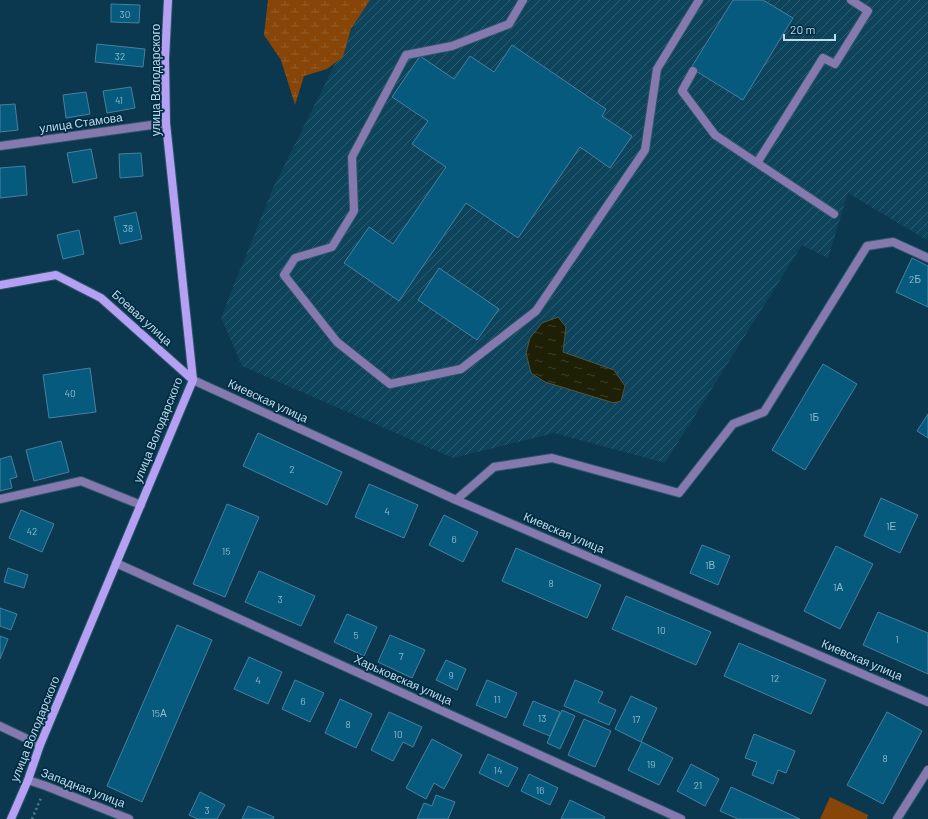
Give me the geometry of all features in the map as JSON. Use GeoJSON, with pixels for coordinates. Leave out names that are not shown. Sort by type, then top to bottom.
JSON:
{"type":"FeatureCollection","features":[{"type":"Feature","properties":{"kind":"main road","name":"улица Володарского"},"geometry":{"type":"LineString","coordinates":[[11,819],[28,780],[40,744],[193,380],[166,123],[165,59],[168,0]]}},
{"type":"Feature","properties":{"kind":"main road","name":"Боевая улица"},"geometry":{"type":"LineString","coordinates":[[0,285],[56,275],[101,298],[193,380]]}},
{"type":"Feature","properties":{"kind":"street"},"geometry":{"type":"LineString","coordinates":[[523,0],[509,24],[452,46],[406,55],[352,157],[354,211],[332,247],[295,258],[284,275],[337,342],[390,384],[460,369],[536,311],[645,150],[657,69],[699,0]]}},
{"type":"Feature","properties":{"kind":"street"},"geometry":{"type":"LineString","coordinates":[[757,163],[823,58],[834,64],[868,11],[851,0]]}},
{"type":"Feature","properties":{"kind":"street"},"geometry":{"type":"LineString","coordinates":[[693,71],[682,91],[715,135],[834,214]]}},
{"type":"Feature","properties":{"kind":"street","name":"улица Стамова"},"geometry":{"type":"LineString","coordinates":[[0,146],[166,123]]}},
{"type":"Feature","properties":{"kind":"street"},"geometry":{"type":"LineString","coordinates":[[456,500],[494,467],[552,458],[678,492],[733,424],[764,412],[867,246],[892,242],[928,258]]}},
{"type":"Feature","properties":{"kind":"street","name":"Киевская улица"},"geometry":{"type":"LineString","coordinates":[[193,380],[456,500],[928,702]]}},
{"type":"Feature","properties":{"kind":"street"},"geometry":{"type":"LineString","coordinates":[[0,499],[81,481],[141,505]]}},
{"type":"Feature","properties":{"kind":"street","name":"Харьковская улица"},"geometry":{"type":"LineString","coordinates":[[116,563],[681,819]]}},
{"type":"Feature","properties":{"kind":"street"},"geometry":{"type":"LineString","coordinates":[[0,726],[40,744]]}},
{"type":"Feature","properties":{"kind":"street"},"geometry":{"type":"LineString","coordinates":[[897,819],[928,770]]}},
{"type":"Feature","properties":{"kind":"street","name":"Западная улица"},"geometry":{"type":"LineString","coordinates":[[28,780],[129,819]]}},
{"type":"Feature","properties":{"kind":"path"},"geometry":{"type":"LineString","coordinates":[[32,819],[46,786]]}},
{"type":"Feature","properties":{"kind":"shaded area"},"geometry":{"type":"Polygon","coordinates":[[[367,0],[928,0],[928,241],[848,193],[828,258],[802,245],[665,463],[554,433],[453,458],[242,366],[221,317],[274,186],[367,0]]]}},
{"type":"Feature","properties":{"kind":"green space"},"geometry":{"type":"Polygon","coordinates":[[[268,0],[370,0],[351,29],[343,57],[327,69],[304,76],[295,105],[281,60],[264,35],[268,0]]]}},
{"type":"Feature","properties":{"kind":"green space"},"geometry":{"type":"Polygon","coordinates":[[[830,797],[868,815],[867,819],[820,819],[830,797]]]}},
{"type":"Feature","properties":{"kind":"water"},"geometry":{"type":"Polygon","coordinates":[[[558,317],[566,327],[563,352],[614,370],[625,386],[621,401],[614,403],[545,382],[531,373],[526,353],[530,338],[542,323],[558,317]]]}},
{"type":"Feature","properties":{"kind":"building"},"geometry":{"type":"Polygon","coordinates":[[[733,0],[763,0],[793,18],[743,100],[691,68],[733,0]]]}},
{"type":"Feature","properties":{"kind":"building"},"geometry":{"type":"Polygon","coordinates":[[[111,4],[140,5],[139,23],[111,22],[111,4]]]}},
{"type":"Feature","properties":{"kind":"building"},"geometry":{"type":"Polygon","coordinates":[[[97,44],[145,49],[143,67],[95,62],[97,44]]]}},
{"type":"Feature","properties":{"kind":"building"},"geometry":{"type":"Polygon","coordinates":[[[512,45],[606,109],[602,116],[632,136],[610,168],[580,147],[518,238],[466,203],[399,301],[344,263],[369,227],[393,244],[446,167],[412,144],[428,121],[392,97],[420,56],[454,79],[470,56],[494,72],[512,45]]]}},
{"type":"Feature","properties":{"kind":"building"},"geometry":{"type":"Polygon","coordinates":[[[131,87],[135,108],[107,113],[103,91],[131,87]]]}},
{"type":"Feature","properties":{"kind":"building"},"geometry":{"type":"Polygon","coordinates":[[[86,92],[90,114],[66,118],[63,95],[86,92]]]}},
{"type":"Feature","properties":{"kind":"building"},"geometry":{"type":"Polygon","coordinates":[[[15,104],[18,130],[0,132],[0,105],[15,104]]]}},
{"type":"Feature","properties":{"kind":"building"},"geometry":{"type":"Polygon","coordinates":[[[91,149],[97,178],[73,183],[67,153],[91,149]]]}},
{"type":"Feature","properties":{"kind":"building"},"geometry":{"type":"Polygon","coordinates":[[[141,153],[143,176],[120,178],[119,154],[141,153]]]}},
{"type":"Feature","properties":{"kind":"building"},"geometry":{"type":"Polygon","coordinates":[[[25,166],[27,195],[0,198],[0,168],[25,166]]]}},
{"type":"Feature","properties":{"kind":"building"},"geometry":{"type":"Polygon","coordinates":[[[136,212],[142,239],[120,244],[114,217],[136,212]]]}},
{"type":"Feature","properties":{"kind":"building"},"geometry":{"type":"Polygon","coordinates":[[[79,230],[84,254],[63,259],[57,235],[79,230]]]}},
{"type":"Feature","properties":{"kind":"building"},"geometry":{"type":"Polygon","coordinates":[[[912,258],[928,266],[928,307],[896,292],[912,258]]]}},
{"type":"Feature","properties":{"kind":"building"},"geometry":{"type":"Polygon","coordinates":[[[439,268],[499,309],[477,340],[418,300],[439,268]]]}},
{"type":"Feature","properties":{"kind":"building"},"geometry":{"type":"Polygon","coordinates":[[[823,364],[857,384],[805,470],[772,450],[823,364]]]}},
{"type":"Feature","properties":{"kind":"building"},"geometry":{"type":"Polygon","coordinates":[[[90,368],[96,412],[49,418],[43,375],[90,368]]]}},
{"type":"Feature","properties":{"kind":"building"},"geometry":{"type":"Polygon","coordinates":[[[928,414],[928,438],[917,431],[928,414]]]}},
{"type":"Feature","properties":{"kind":"building"},"geometry":{"type":"Polygon","coordinates":[[[258,433],[342,472],[327,505],[243,466],[258,433]]]}},
{"type":"Feature","properties":{"kind":"building"},"geometry":{"type":"Polygon","coordinates":[[[61,441],[69,472],[34,481],[26,450],[61,441]]]}},
{"type":"Feature","properties":{"kind":"building"},"geometry":{"type":"Polygon","coordinates":[[[11,456],[17,477],[10,479],[12,488],[0,491],[0,459],[11,456]]]}},
{"type":"Feature","properties":{"kind":"building"},"geometry":{"type":"Polygon","coordinates":[[[369,484],[418,505],[404,538],[355,517],[369,484]]]}},
{"type":"Feature","properties":{"kind":"building"},"geometry":{"type":"Polygon","coordinates":[[[881,498],[918,515],[900,553],[864,536],[881,498]]]}},
{"type":"Feature","properties":{"kind":"building"},"geometry":{"type":"Polygon","coordinates":[[[227,504],[259,517],[225,597],[193,584],[227,504]]]}},
{"type":"Feature","properties":{"kind":"building"},"geometry":{"type":"Polygon","coordinates":[[[21,510],[54,524],[42,552],[9,538],[21,510]]]}},
{"type":"Feature","properties":{"kind":"building"},"geometry":{"type":"Polygon","coordinates":[[[444,515],[478,532],[463,562],[429,545],[444,515]]]}},
{"type":"Feature","properties":{"kind":"building"},"geometry":{"type":"Polygon","coordinates":[[[702,545],[730,556],[718,585],[690,573],[702,545]]]}},
{"type":"Feature","properties":{"kind":"building"},"geometry":{"type":"Polygon","coordinates":[[[836,546],[873,564],[840,629],[804,611],[836,546]]]}},
{"type":"Feature","properties":{"kind":"building"},"geometry":{"type":"Polygon","coordinates":[[[516,548],[601,585],[587,618],[502,581],[516,548]]]}},
{"type":"Feature","properties":{"kind":"building"},"geometry":{"type":"Polygon","coordinates":[[[8,568],[28,575],[24,588],[4,582],[8,568]]]}},
{"type":"Feature","properties":{"kind":"building"},"geometry":{"type":"Polygon","coordinates":[[[259,571],[315,596],[301,626],[245,602],[259,571]]]}},
{"type":"Feature","properties":{"kind":"building"},"geometry":{"type":"Polygon","coordinates":[[[626,596],[711,632],[696,665],[612,629],[626,596]]]}},
{"type":"Feature","properties":{"kind":"building"},"geometry":{"type":"Polygon","coordinates":[[[0,608],[17,614],[11,630],[0,626],[0,608]]]}},
{"type":"Feature","properties":{"kind":"building"},"geometry":{"type":"Polygon","coordinates":[[[878,612],[928,633],[928,674],[863,645],[878,612]]]}},
{"type":"Feature","properties":{"kind":"building"},"geometry":{"type":"Polygon","coordinates":[[[347,614],[377,627],[364,656],[334,642],[347,614]]]}},
{"type":"Feature","properties":{"kind":"building"},"geometry":{"type":"Polygon","coordinates":[[[177,625],[212,640],[142,802],[107,786],[177,625]]]}},
{"type":"Feature","properties":{"kind":"building"},"geometry":{"type":"Polygon","coordinates":[[[390,635],[425,650],[412,678],[378,662],[390,635]]]}},
{"type":"Feature","properties":{"kind":"building"},"geometry":{"type":"Polygon","coordinates":[[[0,636],[8,639],[0,659],[0,636]]]}},
{"type":"Feature","properties":{"kind":"building"},"geometry":{"type":"Polygon","coordinates":[[[739,643],[826,680],[811,714],[724,676],[739,643]]]}},
{"type":"Feature","properties":{"kind":"building"},"geometry":{"type":"Polygon","coordinates":[[[249,657],[282,672],[268,704],[234,689],[249,657]]]}},
{"type":"Feature","properties":{"kind":"building"},"geometry":{"type":"Polygon","coordinates":[[[446,660],[466,669],[457,690],[436,680],[446,660]]]}},
{"type":"Feature","properties":{"kind":"building"},"geometry":{"type":"Polygon","coordinates":[[[295,680],[324,693],[310,722],[282,709],[295,680]]]}},
{"type":"Feature","properties":{"kind":"building"},"geometry":{"type":"Polygon","coordinates":[[[487,680],[517,693],[506,718],[476,705],[487,680]]]}},
{"type":"Feature","properties":{"kind":"building"},"geometry":{"type":"Polygon","coordinates":[[[575,680],[603,692],[598,702],[616,710],[609,725],[564,706],[575,680]]]}},
{"type":"Feature","properties":{"kind":"building"},"geometry":{"type":"Polygon","coordinates":[[[631,696],[657,708],[641,742],[615,729],[631,696]]]}},
{"type":"Feature","properties":{"kind":"building"},"geometry":{"type":"Polygon","coordinates":[[[340,699],[372,714],[356,748],[325,733],[340,699]]]}},
{"type":"Feature","properties":{"kind":"building"},"geometry":{"type":"Polygon","coordinates":[[[533,701],[560,712],[550,736],[523,725],[533,701]]]}},
{"type":"Feature","properties":{"kind":"building"},"geometry":{"type":"Polygon","coordinates":[[[562,710],[575,716],[560,749],[547,743],[562,710]]]}},
{"type":"Feature","properties":{"kind":"building"},"geometry":{"type":"Polygon","coordinates":[[[389,712],[422,727],[413,747],[403,742],[393,761],[371,750],[389,712]]]}},
{"type":"Feature","properties":{"kind":"building"},"geometry":{"type":"Polygon","coordinates":[[[887,712],[922,731],[883,804],[847,785],[887,712]]]}},
{"type":"Feature","properties":{"kind":"building"},"geometry":{"type":"Polygon","coordinates":[[[584,719],[611,731],[595,767],[568,755],[584,719]]]}},
{"type":"Feature","properties":{"kind":"building"},"geometry":{"type":"Polygon","coordinates":[[[754,734],[795,751],[786,773],[778,770],[773,784],[752,775],[757,762],[745,758],[754,734]]]}},
{"type":"Feature","properties":{"kind":"building"},"geometry":{"type":"Polygon","coordinates":[[[432,739],[462,755],[444,789],[434,783],[426,799],[406,788],[432,739]]]}},
{"type":"Feature","properties":{"kind":"building"},"geometry":{"type":"Polygon","coordinates":[[[642,742],[673,758],[659,785],[628,770],[642,742]]]}},
{"type":"Feature","properties":{"kind":"building"},"geometry":{"type":"Polygon","coordinates":[[[488,754],[518,768],[508,787],[479,773],[488,754]]]}},
{"type":"Feature","properties":{"kind":"building"},"geometry":{"type":"Polygon","coordinates":[[[691,764],[719,779],[705,806],[677,791],[691,764]]]}},
{"type":"Feature","properties":{"kind":"building"},"geometry":{"type":"Polygon","coordinates":[[[529,774],[558,788],[550,805],[521,791],[529,774]]]}},
{"type":"Feature","properties":{"kind":"building"},"geometry":{"type":"Polygon","coordinates":[[[731,787],[800,819],[738,819],[720,811],[731,787]]]}},
{"type":"Feature","properties":{"kind":"building"},"geometry":{"type":"Polygon","coordinates":[[[200,792],[225,805],[217,819],[198,819],[189,815],[200,792]]]}},
{"type":"Feature","properties":{"kind":"building"},"geometry":{"type":"Polygon","coordinates":[[[436,795],[455,802],[448,819],[417,819],[424,803],[432,806],[436,795]]]}},
{"type":"Feature","properties":{"kind":"building"},"geometry":{"type":"Polygon","coordinates":[[[570,800],[605,817],[604,819],[561,819],[570,800]]]}},
{"type":"Feature","properties":{"kind":"building"},"geometry":{"type":"Polygon","coordinates":[[[248,806],[274,817],[273,819],[242,819],[248,806]]]}}]}
